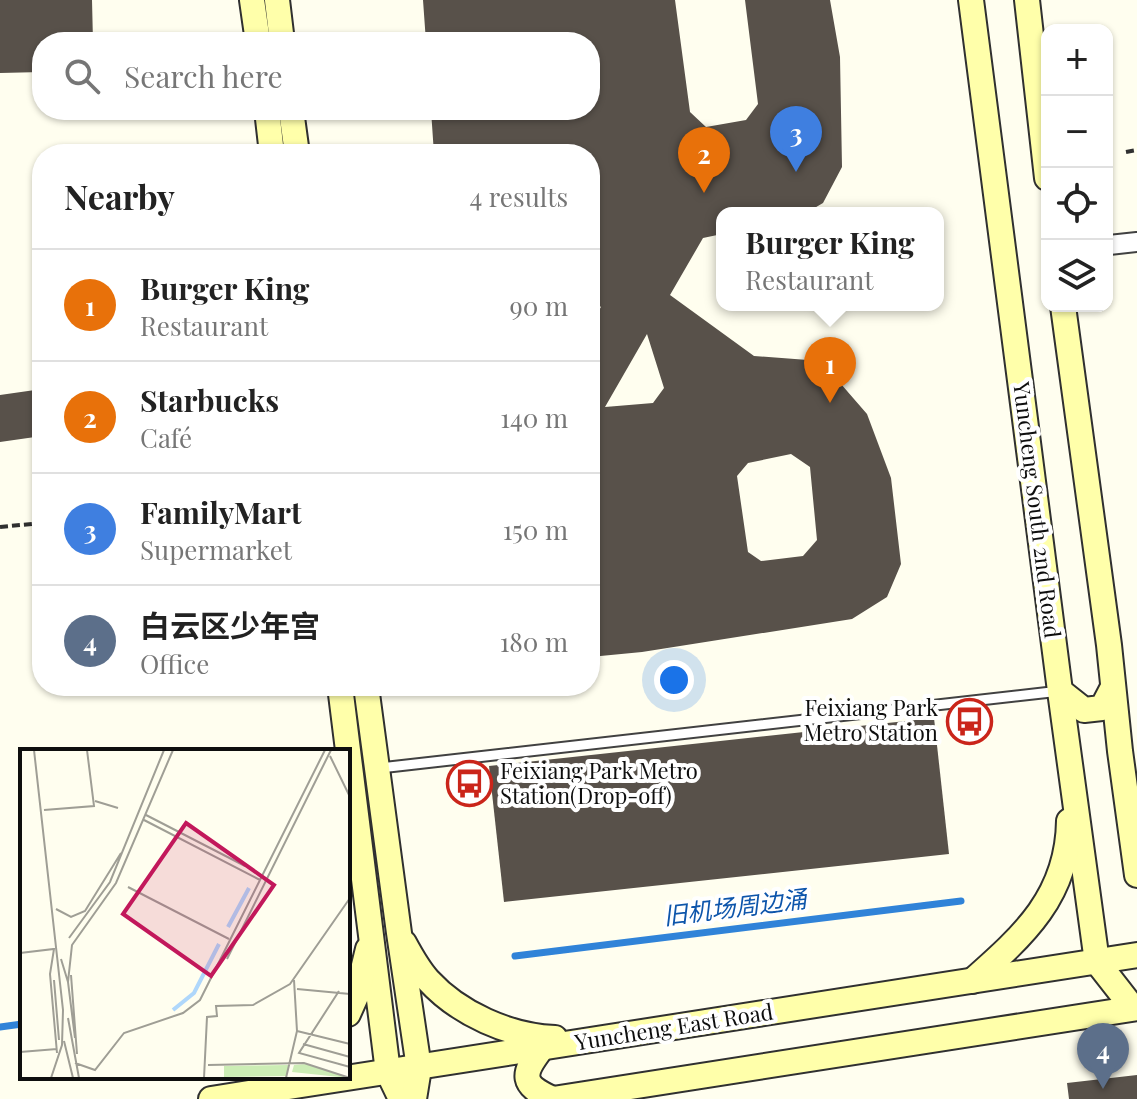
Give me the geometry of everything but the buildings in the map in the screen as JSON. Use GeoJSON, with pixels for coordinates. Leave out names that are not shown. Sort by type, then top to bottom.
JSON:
{"type":"FeatureCollection","features":[{"type":"Feature","properties":{"kind":"street"},"geometry":{"type":"LineString","coordinates":[[252,0],[257,32]]}},
{"type":"Feature","properties":{"kind":"street"},"geometry":{"type":"LineString","coordinates":[[277,0],[281,32]]}},
{"type":"Feature","properties":{"kind":"street","name":"Yuncheng South 2nd Road"},"geometry":{"type":"LineString","coordinates":[[971,0],[1097,962]]}},
{"type":"Feature","properties":{"kind":"street"},"geometry":{"type":"LineString","coordinates":[[1027,0],[1046,168]]}},
{"type":"Feature","properties":{"kind":"street"},"geometry":{"type":"LineString","coordinates":[[268,120],[271,144]]}},
{"type":"Feature","properties":{"kind":"street"},"geometry":{"type":"LineString","coordinates":[[292,120],[296,144]]}},
{"type":"Feature","properties":{"kind":"street"},"geometry":{"type":"LineString","coordinates":[[1113,245],[1137,242]]}},
{"type":"Feature","properties":{"kind":"street"},"geometry":{"type":"LineString","coordinates":[[1064,312],[1137,875]]}},
{"type":"Feature","properties":{"kind":"street"},"geometry":{"type":"LineString","coordinates":[[1060,691],[1084,710],[1102,708],[1113,687]]}},
{"type":"Feature","properties":{"kind":"street"},"geometry":{"type":"LineString","coordinates":[[341,696],[348,749]]}},
{"type":"Feature","properties":{"kind":"street"},"geometry":{"type":"LineString","coordinates":[[367,696],[419,1068],[414,1099]]}},
{"type":"Feature","properties":{"kind":"street"},"geometry":{"type":"LineString","coordinates":[[1120,751],[1137,798]]}},
{"type":"Feature","properties":{"kind":"street"},"geometry":{"type":"LineString","coordinates":[[972,981],[1018,940],[1039,915],[1053,887],[1063,864],[1069,835],[1069,758]]}},
{"type":"Feature","properties":{"kind":"street"},"geometry":{"type":"LineString","coordinates":[[350,764],[388,1072],[401,1099]]}},
{"type":"Feature","properties":{"kind":"street"},"geometry":{"type":"LineString","coordinates":[[399,933],[427,979],[462,1009],[536,1037],[590,1039]]}},
{"type":"Feature","properties":{"kind":"street"},"geometry":{"type":"LineString","coordinates":[[350,1010],[372,935]]}},
{"type":"Feature","properties":{"kind":"street","name":"Yuncheng East Road"},"geometry":{"type":"LineString","coordinates":[[350,1076],[419,1068],[1137,955]]}},
{"type":"Feature","properties":{"kind":"street"},"geometry":{"type":"LineString","coordinates":[[1097,962],[1136,1003]]}},
{"type":"Feature","properties":{"kind":"street"},"geometry":{"type":"LineString","coordinates":[[542,1048],[527,1070],[527,1079],[537,1092],[553,1099],[1136,1003]]}},
{"type":"Feature","properties":{"kind":"street","name":"Yuncheng East Road"},"geometry":{"type":"LineString","coordinates":[[211,1099],[285,1083],[322,1079]]}},
{"type":"Feature","properties":{"kind":"lane"},"geometry":{"type":"LineString","coordinates":[[376,768],[1060,691]]}},
{"type":"Feature","properties":{"kind":"path"},"geometry":{"type":"LineString","coordinates":[[1126,152],[1137,150]]}},
{"type":"Feature","properties":{"kind":"path"},"geometry":{"type":"LineString","coordinates":[[0,527],[32,524]]}},
{"type":"Feature","properties":{"kind":"waterway","name":"旧机场周边涌"},"geometry":{"type":"LineString","coordinates":[[515,956],[961,901]]}},
{"type":"Feature","properties":{"kind":"waterway","name":"旧机场周边涌"},"geometry":{"type":"LineString","coordinates":[[0,1027],[20,1024]]}},
{"type":"Feature","properties":{"kind":"place","name":"FamilyMart"},"geometry":{"type":"Point","coordinates":[796,172]}},
{"type":"Feature","properties":{"kind":"place","name":"Starbucks"},"geometry":{"type":"Point","coordinates":[704,193]}},
{"type":"Feature","properties":{"kind":"place","name":"Burger King"},"geometry":{"type":"Point","coordinates":[830,403]}},
{"type":"Feature","properties":{"kind":"place","name":"Feixiang Park Metro Station"},"geometry":{"type":"Point","coordinates":[969,721]}},
{"type":"Feature","properties":{"kind":"place","name":"Feixiang Park Metro Station(Drop-off)"},"geometry":{"type":"Point","coordinates":[469,784]}},
{"type":"Feature","properties":{"kind":"place","name":"白云区少年宫"},"geometry":{"type":"Point","coordinates":[1103,1089]}}]}
